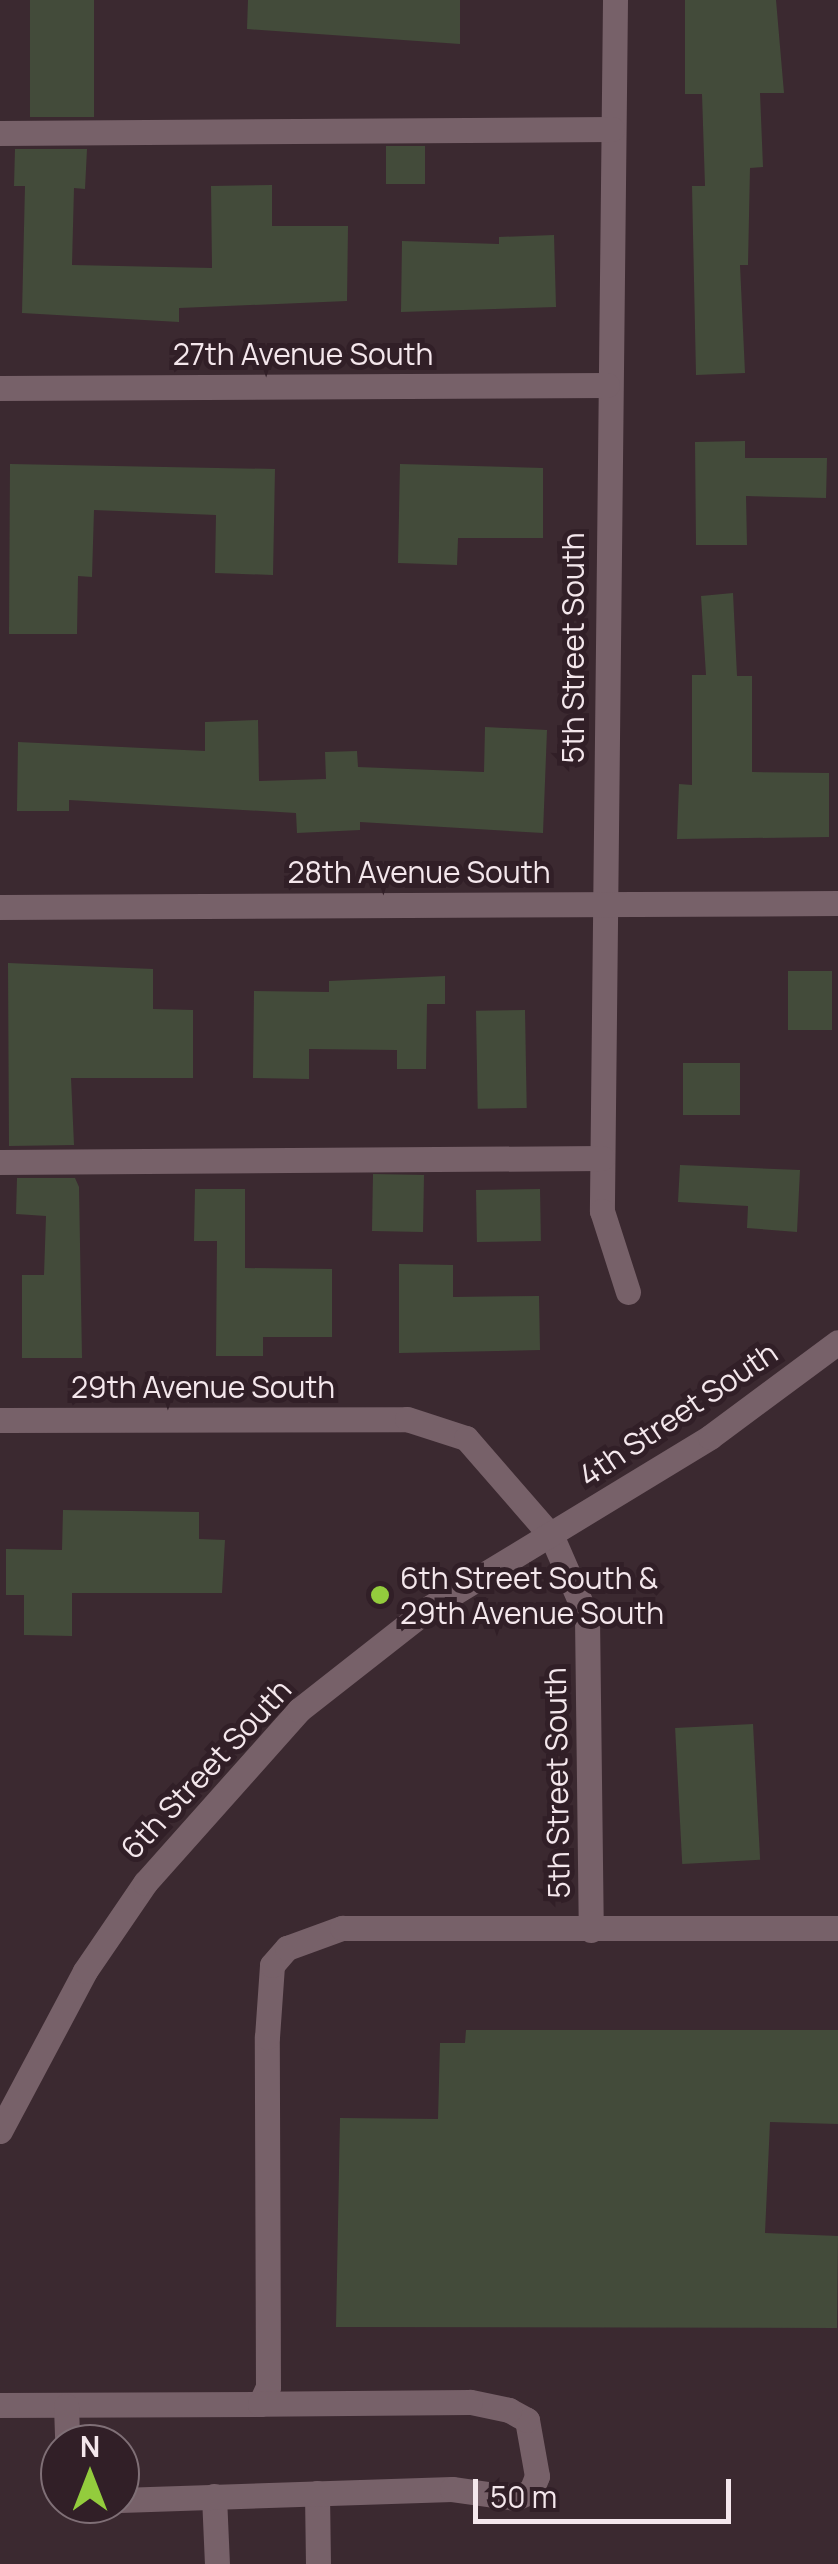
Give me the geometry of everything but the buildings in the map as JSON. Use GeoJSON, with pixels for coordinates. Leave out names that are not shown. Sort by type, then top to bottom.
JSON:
{"type":"FeatureCollection","features":[{"type":"Feature","properties":{"kind":"street","name":"5th Street South"},"geometry":{"type":"LineString","coordinates":[[615,0],[607,386],[602,1211],[628,1292]]}},
{"type":"Feature","properties":{"kind":"street"},"geometry":{"type":"LineString","coordinates":[[0,133],[612,129]]}},
{"type":"Feature","properties":{"kind":"street","name":"27th Avenue South"},"geometry":{"type":"LineString","coordinates":[[0,388],[607,386]]}},
{"type":"Feature","properties":{"kind":"street","name":"28th Avenue South"},"geometry":{"type":"LineString","coordinates":[[0,907],[838,903]]}},
{"type":"Feature","properties":{"kind":"street"},"geometry":{"type":"LineString","coordinates":[[0,1162],[602,1158]]}},
{"type":"Feature","properties":{"kind":"street","name":"4th Street South"},"geometry":{"type":"LineString","coordinates":[[552,1537],[710,1436],[838,1342]]}},
{"type":"Feature","properties":{"kind":"street","name":"29th Avenue South"},"geometry":{"type":"LineString","coordinates":[[0,1420],[407,1420]]}},
{"type":"Feature","properties":{"kind":"street","name":"5th Street South"},"geometry":{"type":"LineString","coordinates":[[407,1420],[466,1438],[552,1537],[587,1617],[591,1930]]}},
{"type":"Feature","properties":{"kind":"street","name":"6th Street South"},"geometry":{"type":"LineString","coordinates":[[0,2132],[10,2075],[144,1883],[299,1710],[429,1608],[552,1537]]}},
{"type":"Feature","properties":{"kind":"street"},"geometry":{"type":"LineString","coordinates":[[260,2404],[268,2387],[272,1965],[287,1948],[342,1928],[838,1928]]}},
{"type":"Feature","properties":{"kind":"street"},"geometry":{"type":"LineString","coordinates":[[0,2405],[470,2402],[526,2420],[537,2446],[531,2491],[516,2498],[452,2489],[140,2499]]}},
{"type":"Feature","properties":{"kind":"street"},"geometry":{"type":"LineString","coordinates":[[66,2406],[66,2424]]}},
{"type":"Feature","properties":{"kind":"street"},"geometry":{"type":"LineString","coordinates":[[317,2493],[318,2564]]}},
{"type":"Feature","properties":{"kind":"street"},"geometry":{"type":"LineString","coordinates":[[214,2496],[217,2564]]}},
{"type":"Feature","properties":{"kind":"place","name":"6th Street South & 29th Avenue South"},"geometry":{"type":"Point","coordinates":[380,1595]}}]}
